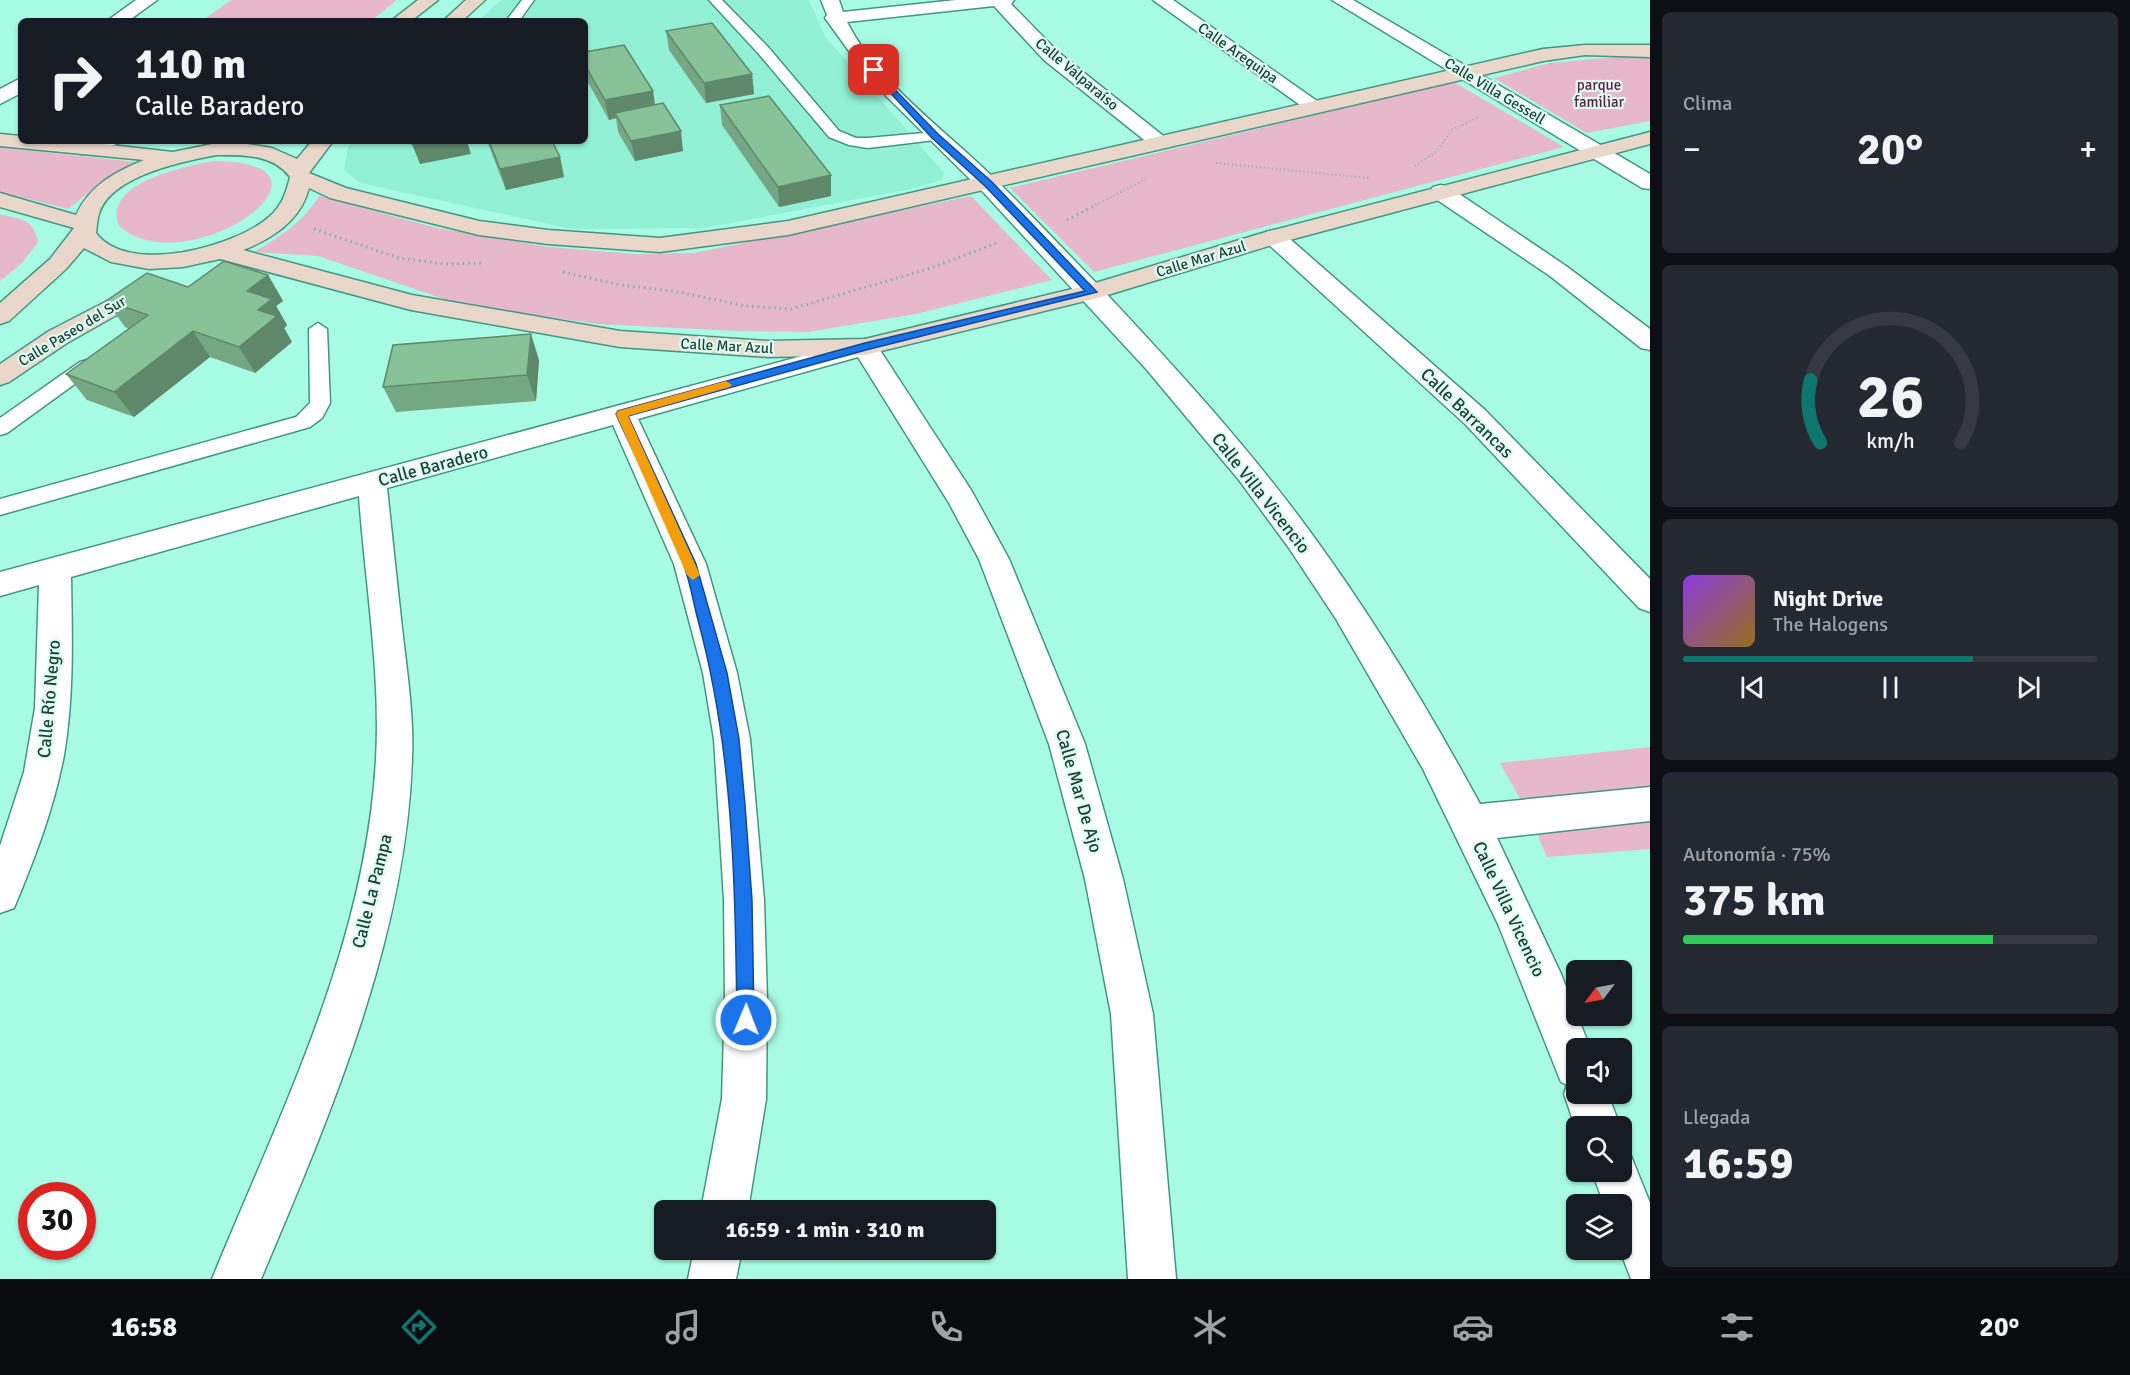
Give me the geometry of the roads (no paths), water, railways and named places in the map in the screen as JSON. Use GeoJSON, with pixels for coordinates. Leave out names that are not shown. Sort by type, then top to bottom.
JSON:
{"type":"FeatureCollection","features":[{"type":"Feature","properties":{"kind":"street"},"geometry":{"type":"LineString","coordinates":[[121,18],[148,0]]}},
{"type":"Feature","properties":{"kind":"street"},"geometry":{"type":"LineString","coordinates":[[404,18],[429,0]]}},
{"type":"Feature","properties":{"kind":"street"},"geometry":{"type":"LineString","coordinates":[[455,18],[476,0]]}},
{"type":"Feature","properties":{"kind":"street","name":"Calle Valparaíso"},"geometry":{"type":"LineString","coordinates":[[999,0],[1051,56],[1160,142]]}},
{"type":"Feature","properties":{"kind":"street"},"geometry":{"type":"LineString","coordinates":[[832,9],[1005,0]]}},
{"type":"Feature","properties":{"kind":"street","name":"Calle Arequipa"},"geometry":{"type":"LineString","coordinates":[[1162,0],[1314,106]]}},
{"type":"Feature","properties":{"kind":"street","name":"Calle Villa Gessell"},"geometry":{"type":"LineString","coordinates":[[1341,0],[1650,183]]}},
{"type":"Feature","properties":{"kind":"street","name":"Calle Villa Vicencio"},"geometry":{"type":"LineString","coordinates":[[832,9],[858,54],[935,136],[988,184],[1092,292],[1246,470],[1286,521],[1369,641],[1469,823],[1550,996],[1566,1040]]}},
{"type":"Feature","properties":{"kind":"street"},"geometry":{"type":"LineString","coordinates":[[36,144],[181,155],[217,149],[261,152],[287,161],[300,174],[338,193],[479,228],[548,237],[660,245],[788,228],[988,184],[1462,71],[1564,52],[1650,51]]}},
{"type":"Feature","properties":{"kind":"street"},"geometry":{"type":"LineString","coordinates":[[0,98],[18,86]]}},
{"type":"Feature","properties":{"kind":"street","name":"Calle Mar Azul"},"geometry":{"type":"LineString","coordinates":[[214,253],[411,302],[578,333],[679,344],[757,349],[865,347],[1092,292],[1274,237],[1650,138]]}},
{"type":"Feature","properties":{"kind":"street"},"geometry":{"type":"LineString","coordinates":[[0,140],[18,142]]}},
{"type":"Feature","properties":{"kind":"street"},"geometry":{"type":"LineString","coordinates":[[0,316],[58,264],[84,228],[86,212],[96,199],[116,182],[143,168],[205,144]]}},
{"type":"Feature","properties":{"kind":"street"},"geometry":{"type":"LineString","coordinates":[[0,200],[84,228],[96,247],[117,257],[168,262],[214,253],[259,234],[280,220],[295,205],[302,191],[300,174],[321,144]]}},
{"type":"Feature","properties":{"kind":"street"},"geometry":{"type":"LineString","coordinates":[[1441,192],[1558,271],[1650,342]]}},
{"type":"Feature","properties":{"kind":"street","name":"Calle Barrancas"},"geometry":{"type":"LineString","coordinates":[[1274,237],[1475,417],[1650,599]]}},
{"type":"Feature","properties":{"kind":"street","name":"Calle Paseo del Sur"},"geometry":{"type":"LineString","coordinates":[[0,376],[58,337],[214,253]]}},
{"type":"Feature","properties":{"kind":"street","name":"Calle Baradero"},"geometry":{"type":"LineString","coordinates":[[0,584],[865,347]]}},
{"type":"Feature","properties":{"kind":"street","name":"Calle Mar De Ajo"},"geometry":{"type":"LineString","coordinates":[[865,347],[961,498],[994,559],[1067,744],[1104,879],[1132,1014],[1152,1279]]}},
{"type":"Feature","properties":{"kind":"street"},"geometry":{"type":"LineString","coordinates":[[622,414],[690,564],[720,673],[732,739],[744,900],[746,1000],[744,1099],[727,1200]]}},
{"type":"Feature","properties":{"kind":"street","name":"Calle La Pampa"},"geometry":{"type":"LineString","coordinates":[[236,1279],[278,1184],[337,1028],[387,843],[394,760],[391,682],[372,482]]}},
{"type":"Feature","properties":{"kind":"street","name":"Calle Río Negro"},"geometry":{"type":"LineString","coordinates":[[0,894],[31,814],[46,753],[52,682],[55,569]]}},
{"type":"Feature","properties":{"kind":"street"},"geometry":{"type":"LineString","coordinates":[[1469,823],[1650,804]]}},
{"type":"Feature","properties":{"kind":"street"},"geometry":{"type":"LineString","coordinates":[[1619,1182],[1650,1266]]}},
{"type":"Feature","properties":{"kind":"street"},"geometry":{"type":"LineString","coordinates":[[712,1279],[716,1260]]}},
{"type":"Feature","properties":{"kind":"lane"},"geometry":{"type":"LineString","coordinates":[[514,18],[528,0]]}},
{"type":"Feature","properties":{"kind":"lane"},"geometry":{"type":"LineString","coordinates":[[716,0],[763,50],[834,134],[854,142],[935,136]]}},
{"type":"Feature","properties":{"kind":"lane"},"geometry":{"type":"LineString","coordinates":[[81,149],[100,144]]}},
{"type":"Feature","properties":{"kind":"lane"},"geometry":{"type":"LineString","coordinates":[[0,507],[303,422],[315,412],[320,403],[318,329]]}},
{"type":"Feature","properties":{"kind":"lane"},"geometry":{"type":"LineString","coordinates":[[0,428],[87,366]]}},
{"type":"Feature","properties":{"kind":"park label","name":"parque familiar"},"geometry":{"type":"Point","coordinates":[1599,94]}}]}
